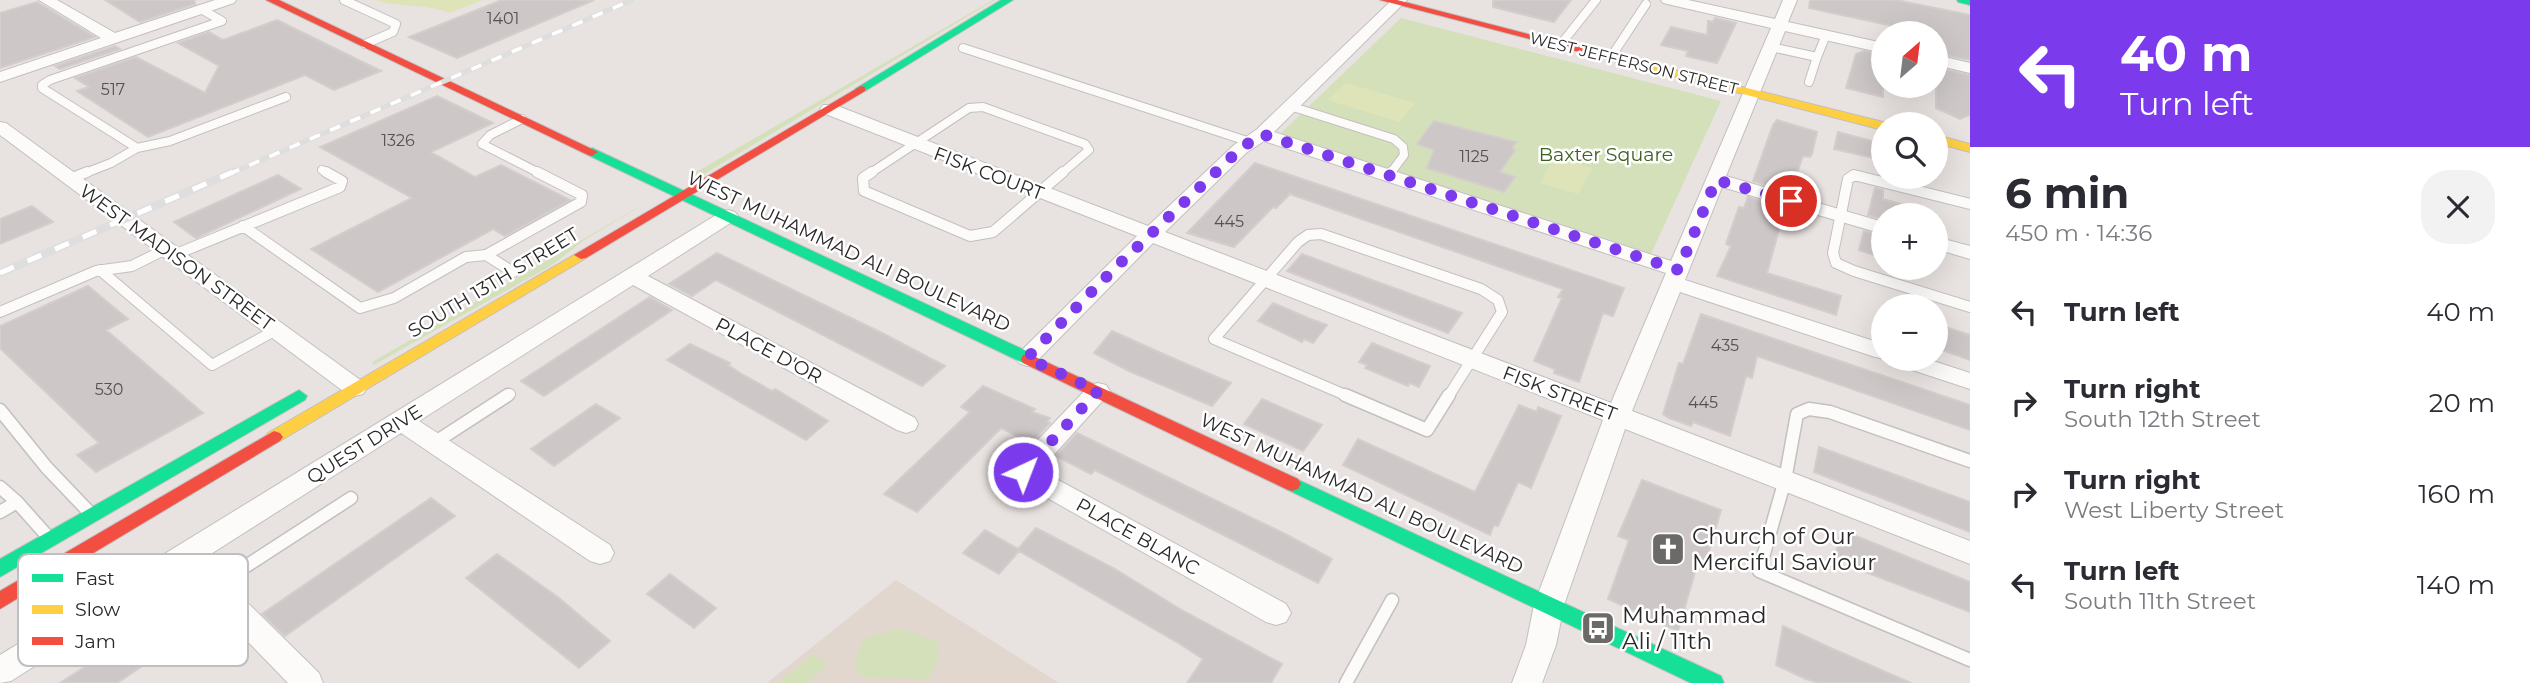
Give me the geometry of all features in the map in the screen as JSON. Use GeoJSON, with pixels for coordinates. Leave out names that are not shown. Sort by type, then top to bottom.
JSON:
{"type":"FeatureCollection","features":[{"type":"Feature","properties":{"kind":"street"},"geometry":{"type":"LineString","coordinates":[[46,0],[114,39]]}},
{"type":"Feature","properties":{"kind":"street"},"geometry":{"type":"LineString","coordinates":[[0,77],[229,0]]}},
{"type":"Feature","properties":{"kind":"street","name":"WEST MUHAMMAD ALI BOULEVARD"},"geometry":{"type":"LineString","coordinates":[[271,0],[1713,683]]}},
{"type":"Feature","properties":{"kind":"street","name":"SOUTH 13TH STREET"},"geometry":{"type":"LineString","coordinates":[[26,554],[336,380],[683,195],[985,0]]}},
{"type":"Feature","properties":{"kind":"street","name":"SOUTH 13TH STREET"},"geometry":{"type":"LineString","coordinates":[[824,102],[1008,0]]}},
{"type":"Feature","properties":{"kind":"street"},"geometry":{"type":"LineString","coordinates":[[1668,0],[1871,45]]}},
{"type":"Feature","properties":{"kind":"street"},"geometry":{"type":"LineString","coordinates":[[1527,683],[1541,645],[1549,605],[1619,415],[1790,0]]}},
{"type":"Feature","properties":{"kind":"street"},"geometry":{"type":"LineString","coordinates":[[1962,0],[1970,2]]}},
{"type":"Feature","properties":{"kind":"street"},"geometry":{"type":"LineString","coordinates":[[1027,358],[1150,235],[1290,106],[1394,1]]}},
{"type":"Feature","properties":{"kind":"street","name":"WEST JEFFERSON STREET"},"geometry":{"type":"LineString","coordinates":[[1394,1],[1871,123]]}},
{"type":"Feature","properties":{"kind":"street"},"geometry":{"type":"LineString","coordinates":[[1948,63],[1970,68]]}},
{"type":"Feature","properties":{"kind":"street","name":"FISK COURT"},"geometry":{"type":"LineString","coordinates":[[824,102],[915,144],[1150,235]]}},
{"type":"Feature","properties":{"kind":"street","name":"WEST MADISON STREET"},"geometry":{"type":"LineString","coordinates":[[0,127],[276,330],[336,380]]}},
{"type":"Feature","properties":{"kind":"street"},"geometry":{"type":"LineString","coordinates":[[1256,138],[1388,176],[1871,348]]}},
{"type":"Feature","properties":{"kind":"street"},"geometry":{"type":"LineString","coordinates":[[1948,142],[1970,148]]}},
{"type":"Feature","properties":{"kind":"street"},"geometry":{"type":"LineString","coordinates":[[646,195],[680,175]]}},
{"type":"Feature","properties":{"kind":"street"},"geometry":{"type":"LineString","coordinates":[[1716,180],[1871,225]]}},
{"type":"Feature","properties":{"kind":"street","name":"QUEST DRIVE"},"geometry":{"type":"LineString","coordinates":[[188,554],[728,216]]}},
{"type":"Feature","properties":{"kind":"street","name":"FISK STREET"},"geometry":{"type":"LineString","coordinates":[[1150,235],[1970,553]]}},
{"type":"Feature","properties":{"kind":"street"},"geometry":{"type":"LineString","coordinates":[[1948,247],[1970,253]]}},
{"type":"Feature","properties":{"kind":"street","name":"PLACE D'OR"},"geometry":{"type":"LineString","coordinates":[[632,276],[906,424]]}},
{"type":"Feature","properties":{"kind":"street"},"geometry":{"type":"LineString","coordinates":[[1939,371],[1970,381]]}},
{"type":"Feature","properties":{"kind":"street","name":"SOUTH 13TH STREET"},"geometry":{"type":"LineString","coordinates":[[71,554],[336,380]]}},
{"type":"Feature","properties":{"kind":"street","name":"PLACE BLANC"},"geometry":{"type":"LineString","coordinates":[[1098,391],[1023,472],[1276,612]]}},
{"type":"Feature","properties":{"kind":"street"},"geometry":{"type":"LineString","coordinates":[[401,421],[600,553]]}},
{"type":"Feature","properties":{"kind":"street","name":"SOUTH 13TH STREET"},"geometry":{"type":"LineString","coordinates":[[0,569],[18,559]]}},
{"type":"Feature","properties":{"kind":"street","name":"SOUTH 13TH STREET"},"geometry":{"type":"LineString","coordinates":[[0,601],[18,589]]}},
{"type":"Feature","properties":{"kind":"street"},"geometry":{"type":"LineString","coordinates":[[248,622],[308,683]]}},
{"type":"Feature","properties":{"kind":"street","name":"QUEST DRIVE"},"geometry":{"type":"LineString","coordinates":[[0,671],[18,660]]}},
{"type":"Feature","properties":{"kind":"lane"},"geometry":{"type":"LineString","coordinates":[[344,0],[396,24],[393,32],[365,44]]}},
{"type":"Feature","properties":{"kind":"lane"},"geometry":{"type":"LineString","coordinates":[[1560,44],[1595,0]]}},
{"type":"Feature","properties":{"kind":"lane"},"geometry":{"type":"LineString","coordinates":[[1611,57],[1646,4]]}},
{"type":"Feature","properties":{"kind":"lane"},"geometry":{"type":"LineString","coordinates":[[137,148],[42,85],[222,21],[201,9]]}},
{"type":"Feature","properties":{"kind":"lane"},"geometry":{"type":"LineString","coordinates":[[1809,82],[1826,36]]}},
{"type":"Feature","properties":{"kind":"lane"},"geometry":{"type":"LineString","coordinates":[[1771,47],[1817,57]]}},
{"type":"Feature","properties":{"kind":"lane"},"geometry":{"type":"LineString","coordinates":[[962,48],[1256,138]]}},
{"type":"Feature","properties":{"kind":"lane"},"geometry":{"type":"LineString","coordinates":[[70,179],[111,163],[137,148],[170,141],[286,97]]}},
{"type":"Feature","properties":{"kind":"lane"},"geometry":{"type":"LineString","coordinates":[[1290,106],[1394,139],[1403,147],[1404,155],[1388,176]]}},
{"type":"Feature","properties":{"kind":"lane"},"geometry":{"type":"LineString","coordinates":[[983,107],[1085,144],[1089,149],[993,232],[971,236],[864,191],[863,178],[915,144],[968,108],[983,107]]}},
{"type":"Feature","properties":{"kind":"lane"},"geometry":{"type":"LineString","coordinates":[[243,226],[360,308],[394,298],[466,257],[486,255],[581,202],[582,195],[482,144],[490,135],[522,119]]}},
{"type":"Feature","properties":{"kind":"lane"},"geometry":{"type":"LineString","coordinates":[[0,312],[100,271],[132,266],[340,187],[342,181],[321,170]]}},
{"type":"Feature","properties":{"kind":"lane"},"geometry":{"type":"LineString","coordinates":[[1970,204],[1870,177],[1854,176],[1848,179],[1833,253],[1836,262],[1854,271],[1970,307]]}},
{"type":"Feature","properties":{"kind":"lane"},"geometry":{"type":"LineString","coordinates":[[1321,234],[1481,289],[1496,296],[1502,306],[1502,312],[1427,430],[1214,339],[1265,278],[1298,242],[1308,235],[1321,234]]}},
{"type":"Feature","properties":{"kind":"lane"},"geometry":{"type":"LineString","coordinates":[[486,255],[513,272]]}},
{"type":"Feature","properties":{"kind":"lane"},"geometry":{"type":"LineString","coordinates":[[100,271],[212,365],[276,330]]}},
{"type":"Feature","properties":{"kind":"lane"},"geometry":{"type":"LineString","coordinates":[[434,443],[510,394]]}},
{"type":"Feature","properties":{"kind":"lane"},"geometry":{"type":"LineString","coordinates":[[1970,461],[1830,412],[1809,409],[1797,414],[1785,480],[1759,571],[1970,660]]}},
{"type":"Feature","properties":{"kind":"lane"},"geometry":{"type":"LineString","coordinates":[[0,410],[47,468],[92,516]]}},
{"type":"Feature","properties":{"kind":"lane"},"geometry":{"type":"LineString","coordinates":[[0,487],[51,540]]}},
{"type":"Feature","properties":{"kind":"lane"},"geometry":{"type":"LineString","coordinates":[[248,565],[351,498]]}},
{"type":"Feature","properties":{"kind":"lane"},"geometry":{"type":"LineString","coordinates":[[0,512],[17,502]]}},
{"type":"Feature","properties":{"kind":"lane"},"geometry":{"type":"LineString","coordinates":[[1346,683],[1392,600]]}},
{"type":"Feature","properties":{"kind":"shaded area"},"geometry":{"type":"Polygon","coordinates":[[[896,580],[1059,683],[767,683],[896,580]]]}},
{"type":"Feature","properties":{"kind":"green space"},"geometry":{"type":"Polygon","coordinates":[[[375,0],[483,0],[449,13],[375,0]]]}},
{"type":"Feature","properties":{"kind":"green space"},"geometry":{"type":"Polygon","coordinates":[[[993,0],[696,179],[693,177],[693,174],[993,0]]]}},
{"type":"Feature","properties":{"kind":"green space","name":"Baxter Square"},"geometry":{"type":"Polygon","coordinates":[[[1401,18],[1721,101],[1651,254],[1281,133],[1401,18]]]}},
{"type":"Feature","properties":{"kind":"green space"},"geometry":{"type":"Polygon","coordinates":[[[1346,83],[1415,103],[1399,122],[1328,100],[1346,83]]]}},
{"type":"Feature","properties":{"kind":"green space"},"geometry":{"type":"Polygon","coordinates":[[[1555,157],[1592,168],[1578,194],[1540,183],[1555,157]]]}},
{"type":"Feature","properties":{"kind":"green space"},"geometry":{"type":"Polygon","coordinates":[[[647,202],[583,241],[552,265],[372,366],[374,361],[647,202]]]}},
{"type":"Feature","properties":{"kind":"green space"},"geometry":{"type":"Polygon","coordinates":[[[893,630],[903,630],[936,640],[937,661],[926,679],[864,677],[858,674],[855,668],[862,639],[893,630]]]}},
{"type":"Feature","properties":{"kind":"green space"},"geometry":{"type":"Polygon","coordinates":[[[813,654],[827,665],[807,683],[778,683],[813,654]]]}},
{"type":"Feature","properties":{"kind":"building"},"geometry":{"type":"Polygon","coordinates":[[[105,0],[194,0],[195,4],[140,22],[105,0]]]}},
{"type":"Feature","properties":{"kind":"building"},"geometry":{"type":"Polygon","coordinates":[[[502,0],[594,0],[457,58],[409,37],[502,0]]]}},
{"type":"Feature","properties":{"kind":"building"},"geometry":{"type":"Polygon","coordinates":[[[1493,0],[1571,0],[1554,22],[1493,7],[1493,0]]]}},
{"type":"Feature","properties":{"kind":"building"},"geometry":{"type":"Polygon","coordinates":[[[1810,0],[1896,0],[1970,15],[1970,60],[1948,55],[1948,21],[1871,21],[1809,8],[1810,0]]]}},
{"type":"Feature","properties":{"kind":"building"},"geometry":{"type":"Polygon","coordinates":[[[37,2],[95,37],[0,68],[0,13],[37,2]]]}},
{"type":"Feature","properties":{"kind":"building"},"geometry":{"type":"Polygon","coordinates":[[[1715,18],[1736,23],[1717,63],[1686,56],[1688,51],[1661,45],[1671,27],[1707,35],[1708,21],[1713,22],[1715,18]]]}},
{"type":"Feature","properties":{"kind":"building"},"geometry":{"type":"Polygon","coordinates":[[[277,20],[381,71],[334,90],[305,75],[148,137],[77,91],[89,87],[75,78],[136,57],[205,93],[219,66],[178,43],[209,32],[223,40],[277,20]]]}},
{"type":"Feature","properties":{"kind":"building"},"geometry":{"type":"Polygon","coordinates":[[[115,46],[120,49],[60,69],[55,66],[115,46]]]}},
{"type":"Feature","properties":{"kind":"building"},"geometry":{"type":"Polygon","coordinates":[[[1864,51],[1871,52],[1871,94],[1846,88],[1856,54],[1864,51]]]}},
{"type":"Feature","properties":{"kind":"building"},"geometry":{"type":"Polygon","coordinates":[[[1948,70],[1970,75],[1970,115],[1960,119],[1936,108],[1936,98],[1948,98],[1948,70]]]}},
{"type":"Feature","properties":{"kind":"building"},"geometry":{"type":"Polygon","coordinates":[[[437,96],[493,123],[431,152],[475,177],[501,165],[570,200],[505,236],[493,229],[378,292],[311,249],[412,198],[320,147],[437,96]]]}},
{"type":"Feature","properties":{"kind":"building"},"geometry":{"type":"Polygon","coordinates":[[[1777,120],[1817,132],[1812,154],[1810,157],[1803,156],[1790,192],[1753,181],[1777,120]]]}},
{"type":"Feature","properties":{"kind":"building"},"geometry":{"type":"Polygon","coordinates":[[[1434,121],[1516,142],[1512,148],[1515,150],[1500,172],[1515,177],[1504,192],[1427,168],[1434,150],[1417,144],[1434,121]]]}},
{"type":"Feature","properties":{"kind":"building"},"geometry":{"type":"Polygon","coordinates":[[[1838,132],[1871,141],[1871,157],[1834,149],[1838,132]]]}},
{"type":"Feature","properties":{"kind":"building"},"geometry":{"type":"Polygon","coordinates":[[[1255,163],[1624,288],[1613,316],[1603,313],[1579,382],[1554,373],[1555,369],[1534,361],[1562,298],[1558,297],[1563,289],[1290,194],[1276,208],[1273,207],[1234,247],[1187,233],[1255,163]]]}},
{"type":"Feature","properties":{"kind":"building"},"geometry":{"type":"Polygon","coordinates":[[[278,175],[301,189],[196,238],[174,222],[278,175]]]}},
{"type":"Feature","properties":{"kind":"building"},"geometry":{"type":"Polygon","coordinates":[[[1875,189],[1879,189],[1883,190],[1883,199],[1898,203],[1871,203],[1875,189]]]}},
{"type":"Feature","properties":{"kind":"building"},"geometry":{"type":"Polygon","coordinates":[[[1748,197],[1785,208],[1767,273],[1841,296],[1836,315],[1717,276],[1731,246],[1726,244],[1739,207],[1744,208],[1748,197]]]}},
{"type":"Feature","properties":{"kind":"building"},"geometry":{"type":"Polygon","coordinates":[[[32,206],[53,222],[0,244],[0,219],[32,206]]]}},
{"type":"Feature","properties":{"kind":"building"},"geometry":{"type":"Polygon","coordinates":[[[1864,231],[1871,233],[1871,254],[1859,250],[1864,231]]]}},
{"type":"Feature","properties":{"kind":"building"},"geometry":{"type":"Polygon","coordinates":[[[717,253],[945,366],[922,386],[716,280],[692,296],[669,284],[717,253]]]}},
{"type":"Feature","properties":{"kind":"building"},"geometry":{"type":"Polygon","coordinates":[[[1302,254],[1462,313],[1448,333],[1287,271],[1302,254]]]}},
{"type":"Feature","properties":{"kind":"building"},"geometry":{"type":"Polygon","coordinates":[[[88,286],[128,319],[106,330],[203,413],[96,472],[77,455],[99,443],[0,348],[0,326],[88,286]]]}},
{"type":"Feature","properties":{"kind":"building"},"geometry":{"type":"Polygon","coordinates":[[[650,297],[672,310],[544,396],[521,381],[650,297]]]}},
{"type":"Feature","properties":{"kind":"building"},"geometry":{"type":"Polygon","coordinates":[[[1273,303],[1327,325],[1313,343],[1304,339],[1302,342],[1258,321],[1273,303]]]}},
{"type":"Feature","properties":{"kind":"building"},"geometry":{"type":"Polygon","coordinates":[[[1701,314],[1970,405],[1970,430],[1757,356],[1752,378],[1746,376],[1730,436],[1693,422],[1691,426],[1669,418],[1663,414],[1679,363],[1683,364],[1701,314]]]}},
{"type":"Feature","properties":{"kind":"building"},"geometry":{"type":"Polygon","coordinates":[[[1948,328],[1970,335],[1970,360],[1948,352],[1948,328]]]}},
{"type":"Feature","properties":{"kind":"building"},"geometry":{"type":"Polygon","coordinates":[[[1112,331],[1231,383],[1212,406],[1129,371],[1094,353],[1112,331]]]}},
{"type":"Feature","properties":{"kind":"building"},"geometry":{"type":"Polygon","coordinates":[[[1372,343],[1430,366],[1419,387],[1410,383],[1408,386],[1365,368],[1367,365],[1359,362],[1372,343]]]}},
{"type":"Feature","properties":{"kind":"building"},"geometry":{"type":"Polygon","coordinates":[[[690,344],[730,363],[728,365],[740,373],[772,391],[775,389],[828,421],[806,440],[667,360],[690,344]]]}},
{"type":"Feature","properties":{"kind":"building"},"geometry":{"type":"Polygon","coordinates":[[[983,386],[1035,409],[1032,412],[1050,418],[1047,422],[1050,423],[1031,443],[1001,428],[917,512],[884,494],[970,412],[961,407],[983,386]]]}},
{"type":"Feature","properties":{"kind":"building"},"geometry":{"type":"Polygon","coordinates":[[[1262,399],[1322,425],[1303,451],[1244,424],[1262,399]]]}},
{"type":"Feature","properties":{"kind":"building"},"geometry":{"type":"Polygon","coordinates":[[[596,404],[620,418],[554,466],[531,449],[596,404]]]}},
{"type":"Feature","properties":{"kind":"building"},"geometry":{"type":"Polygon","coordinates":[[[1519,405],[1537,412],[1538,407],[1561,416],[1531,488],[1518,482],[1498,526],[1494,525],[1490,535],[1343,465],[1358,439],[1475,492],[1519,405]]]}},
{"type":"Feature","properties":{"kind":"building"},"geometry":{"type":"Polygon","coordinates":[[[1077,433],[1332,559],[1318,583],[1095,470],[1091,474],[1056,456],[1077,433]]]}},
{"type":"Feature","properties":{"kind":"building"},"geometry":{"type":"Polygon","coordinates":[[[1819,447],[1970,502],[1970,532],[1814,472],[1819,447]]]}},
{"type":"Feature","properties":{"kind":"building","name":"Church of Our Merciful Saviour"},"geometry":{"type":"Polygon","coordinates":[[[1642,480],[1721,510],[1706,562],[1699,558],[1678,631],[1608,599],[1629,540],[1618,536],[1642,480]]]}},
{"type":"Feature","properties":{"kind":"building"},"geometry":{"type":"Polygon","coordinates":[[[431,498],[455,516],[285,636],[262,614],[431,498]]]}},
{"type":"Feature","properties":{"kind":"building"},"geometry":{"type":"Polygon","coordinates":[[[1036,528],[1115,569],[1185,612],[1282,664],[1271,683],[1187,683],[1203,659],[1180,644],[1019,551],[999,574],[963,553],[985,530],[1018,549],[1036,528]]]}},
{"type":"Feature","properties":{"kind":"building"},"geometry":{"type":"Polygon","coordinates":[[[1841,530],[1970,582],[1970,612],[1847,565],[1847,561],[1835,556],[1841,530]]]}},
{"type":"Feature","properties":{"kind":"building"},"geometry":{"type":"Polygon","coordinates":[[[497,554],[559,598],[610,641],[579,668],[466,578],[497,554]]]}},
{"type":"Feature","properties":{"kind":"building"},"geometry":{"type":"Polygon","coordinates":[[[670,574],[716,608],[694,628],[647,594],[670,574]]]}},
{"type":"Feature","properties":{"kind":"building"},"geometry":{"type":"Polygon","coordinates":[[[1783,626],[1911,683],[1819,683],[1806,679],[1776,665],[1783,626]]]}},
{"type":"Feature","properties":{"kind":"building"},"geometry":{"type":"Polygon","coordinates":[[[86,666],[142,666],[117,683],[60,683],[86,666]]]}},
{"type":"Feature","properties":{"kind":"railway"},"geometry":{"type":"LineString","coordinates":[[229,174],[632,0]]}},
{"type":"Feature","properties":{"kind":"railway"},"geometry":{"type":"LineString","coordinates":[[0,273],[233,172]]}},
{"type":"Feature","properties":{"kind":"traffic: fast"},"geometry":{"type":"LineString","coordinates":[[861,89],[1008,0]]}},
{"type":"Feature","properties":{"kind":"traffic: fast"},"geometry":{"type":"LineString","coordinates":[[1962,0],[1970,2]]}},
{"type":"Feature","properties":{"kind":"traffic: fast"},"geometry":{"type":"LineString","coordinates":[[592,152],[1029,359]]}},
{"type":"Feature","properties":{"kind":"traffic: fast"},"geometry":{"type":"LineString","coordinates":[[26,554],[299,396]]}},
{"type":"Feature","properties":{"kind":"traffic: fast"},"geometry":{"type":"LineString","coordinates":[[1292,484],[1713,683]]}},
{"type":"Feature","properties":{"kind":"traffic: fast"},"geometry":{"type":"LineString","coordinates":[[0,569],[18,559]]}},
{"type":"Feature","properties":{"kind":"traffic: slow"},"geometry":{"type":"LineString","coordinates":[[1618,59],[1871,123]]}},
{"type":"Feature","properties":{"kind":"traffic: slow"},"geometry":{"type":"LineString","coordinates":[[1948,142],[1970,148]]}},
{"type":"Feature","properties":{"kind":"traffic: slow"},"geometry":{"type":"LineString","coordinates":[[274,437],[581,255]]}},
{"type":"Feature","properties":{"kind":"traffic: jam"},"geometry":{"type":"LineString","coordinates":[[271,0],[592,152]]}},
{"type":"Feature","properties":{"kind":"traffic: jam"},"geometry":{"type":"LineString","coordinates":[[1385,0],[1618,59]]}},
{"type":"Feature","properties":{"kind":"traffic: jam"},"geometry":{"type":"LineString","coordinates":[[581,255],[861,89]]}},
{"type":"Feature","properties":{"kind":"traffic: jam"},"geometry":{"type":"LineString","coordinates":[[1029,359],[1292,484]]}},
{"type":"Feature","properties":{"kind":"traffic: jam"},"geometry":{"type":"LineString","coordinates":[[79,554],[274,437]]}},
{"type":"Feature","properties":{"kind":"traffic: jam"},"geometry":{"type":"LineString","coordinates":[[0,601],[18,590]]}},
{"type":"Feature","properties":{"kind":"place","name":"Church of Our Merciful Saviour"},"geometry":{"type":"Point","coordinates":[1668,549]}},
{"type":"Feature","properties":{"kind":"place","name":"Muhammad Ali / 11th"},"geometry":{"type":"Point","coordinates":[1598,628]}},
{"type":"Feature","properties":{"kind":"route"},"geometry":{"type":"LineString","coordinates":[[1023,472],[1098,391],[1027,358],[1112,271],[1240,149],[1262,134],[1679,270],[1716,180],[1791,201]]}}]}
